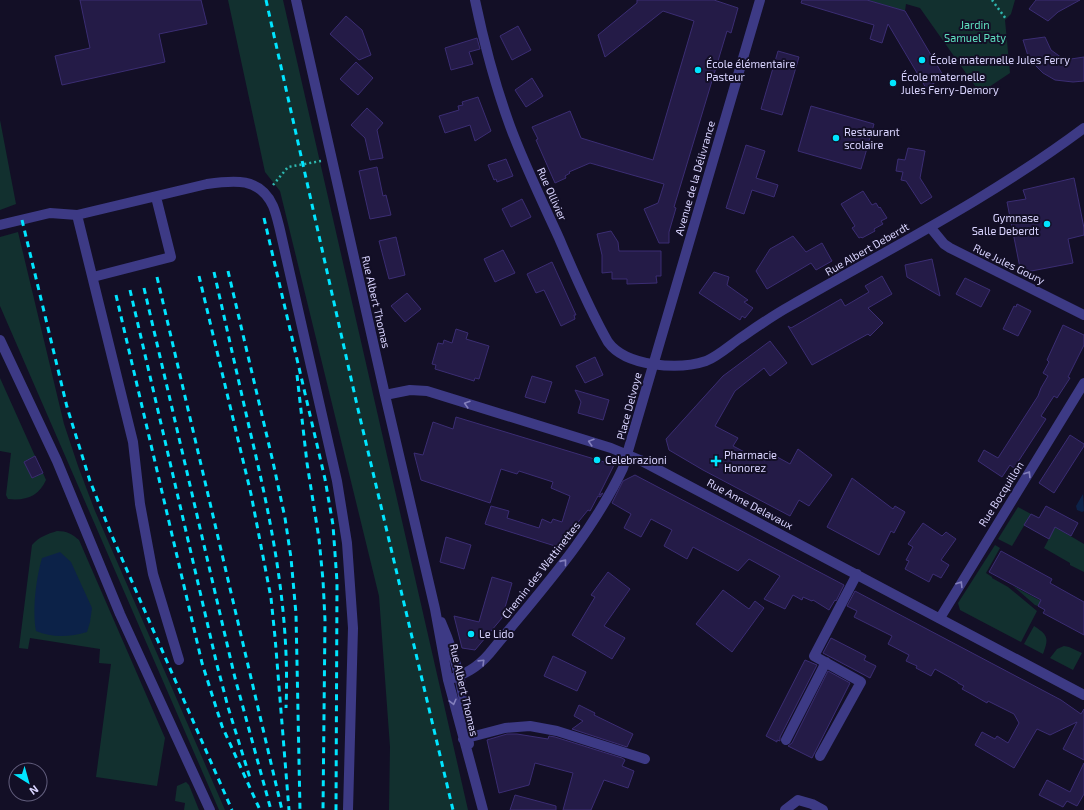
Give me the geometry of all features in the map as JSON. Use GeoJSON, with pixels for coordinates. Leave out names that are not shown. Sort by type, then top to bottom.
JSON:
{"type":"FeatureCollection","features":[{"type":"Feature","properties":{"kind":"street","name":"Rue Albert Thomas"},"geometry":{"type":"LineString","coordinates":[[296,0],[331,160],[435,609],[448,680],[466,738],[473,776],[483,810]]}},
{"type":"Feature","properties":{"kind":"street","name":"Rue Ollivier"},"geometry":{"type":"LineString","coordinates":[[476,0],[492,72],[511,128],[532,179],[603,334],[612,348],[619,354],[637,361],[653,364]]}},
{"type":"Feature","properties":{"kind":"street","name":"Avenue de la Délivrance"},"geometry":{"type":"LineString","coordinates":[[653,364],[760,0]]}},
{"type":"Feature","properties":{"kind":"street","name":"Rue Albert Deberdt"},"geometry":{"type":"LineString","coordinates":[[653,364],[678,365],[707,360],[789,307],[930,227],[1029,167],[1084,128]]}},
{"type":"Feature","properties":{"kind":"street"},"geometry":{"type":"LineString","coordinates":[[0,225],[50,213],[77,215],[207,184],[226,181],[242,182],[258,186],[266,194],[273,206],[280,230],[337,481],[347,543],[353,628],[348,810]]}},
{"type":"Feature","properties":{"kind":"street"},"geometry":{"type":"LineString","coordinates":[[92,277],[171,257],[156,197]]}},
{"type":"Feature","properties":{"kind":"street"},"geometry":{"type":"LineString","coordinates":[[77,215],[133,442],[140,504],[152,574],[179,660]]}},
{"type":"Feature","properties":{"kind":"street","name":"Rue Jules Goury"},"geometry":{"type":"LineString","coordinates":[[930,227],[944,244],[950,248],[1084,315]]}},
{"type":"Feature","properties":{"kind":"street"},"geometry":{"type":"LineString","coordinates":[[0,340],[57,461],[120,614],[210,810]]}},
{"type":"Feature","properties":{"kind":"street","name":"Place Delvoye"},"geometry":{"type":"LineString","coordinates":[[628,454],[653,364]]}},
{"type":"Feature","properties":{"kind":"street","name":"Rue Bocquillon"},"geometry":{"type":"LineString","coordinates":[[940,618],[1084,383]]}},
{"type":"Feature","properties":{"kind":"street","name":"Rue Anne Delavaux"},"geometry":{"type":"LineString","coordinates":[[385,395],[410,390],[426,391],[628,454],[1084,695]]}},
{"type":"Feature","properties":{"kind":"street","name":"Chemin des Wattinettes"},"geometry":{"type":"LineString","coordinates":[[448,680],[472,670],[484,661],[584,537],[614,489],[628,454]]}},
{"type":"Feature","properties":{"kind":"street"},"geometry":{"type":"LineString","coordinates":[[820,756],[861,682],[814,656],[857,574]]}},
{"type":"Feature","properties":{"kind":"street","name":"Rue Albert Thomas"},"geometry":{"type":"LineString","coordinates":[[435,609],[450,643],[460,676],[464,698],[466,738]]}},
{"type":"Feature","properties":{"kind":"street"},"geometry":{"type":"LineString","coordinates":[[786,740],[826,662]]}},
{"type":"Feature","properties":{"kind":"street"},"geometry":{"type":"LineString","coordinates":[[466,738],[505,728],[530,726],[557,731],[645,759]]}},
{"type":"Feature","properties":{"kind":"street"},"geometry":{"type":"LineString","coordinates":[[785,810],[798,800],[812,804],[823,810]]}},
{"type":"Feature","properties":{"kind":"path"},"geometry":{"type":"LineString","coordinates":[[992,0],[1006,19]]}},
{"type":"Feature","properties":{"kind":"path"},"geometry":{"type":"LineString","coordinates":[[266,194],[288,167],[331,160]]}},
{"type":"Feature","properties":{"kind":"green space"},"geometry":{"type":"Polygon","coordinates":[[[228,0],[283,0],[468,810],[389,810],[390,747],[379,596],[280,191],[265,172],[228,0]]]}},
{"type":"Feature","properties":{"kind":"green space","name":"Jardin Samuel Paty"},"geometry":{"type":"Polygon","coordinates":[[[867,0],[1015,0],[1011,14],[1005,20],[1010,73],[980,93],[920,8],[906,4],[905,11],[867,0]]]}},
{"type":"Feature","properties":{"kind":"green space"},"geometry":{"type":"Polygon","coordinates":[[[0,120],[16,204],[0,210],[0,120]]]}},
{"type":"Feature","properties":{"kind":"green space"},"geometry":{"type":"Polygon","coordinates":[[[18,232],[64,424],[78,466],[95,511],[225,810],[219,810],[0,306],[0,237],[18,232]]]}},
{"type":"Feature","properties":{"kind":"green space"},"geometry":{"type":"Polygon","coordinates":[[[0,378],[35,456],[24,462],[32,478],[43,473],[46,480],[36,494],[21,499],[8,499],[6,495],[11,453],[0,451],[0,378]]]}},
{"type":"Feature","properties":{"kind":"green space"},"geometry":{"type":"Polygon","coordinates":[[[1018,507],[1031,514],[1012,546],[998,539],[1018,507]]]}},
{"type":"Feature","properties":{"kind":"green space"},"geometry":{"type":"Polygon","coordinates":[[[1055,527],[1084,544],[1084,572],[1070,565],[1070,563],[1044,548],[1055,527]]]}},
{"type":"Feature","properties":{"kind":"green space"},"geometry":{"type":"Polygon","coordinates":[[[57,531],[69,533],[79,540],[165,738],[157,786],[96,777],[111,664],[99,663],[100,649],[30,638],[28,649],[19,648],[32,545],[43,536],[57,531]]]}},
{"type":"Feature","properties":{"kind":"green space"},"geometry":{"type":"Polygon","coordinates":[[[995,545],[1000,548],[986,573],[1008,587],[1037,611],[1021,642],[960,610],[958,603],[995,545]]]}},
{"type":"Feature","properties":{"kind":"green space"},"geometry":{"type":"Polygon","coordinates":[[[1013,586],[1041,601],[1038,606],[1035,605],[1013,586]]]}},
{"type":"Feature","properties":{"kind":"green space"},"geometry":{"type":"Polygon","coordinates":[[[1034,626],[1046,637],[1046,644],[1043,654],[1024,644],[1034,626]]]}},
{"type":"Feature","properties":{"kind":"green space"},"geometry":{"type":"Polygon","coordinates":[[[1064,646],[1082,653],[1073,670],[1050,658],[1057,649],[1064,646]]]}},
{"type":"Feature","properties":{"kind":"green space"},"geometry":{"type":"Polygon","coordinates":[[[186,782],[189,785],[199,810],[184,810],[185,803],[175,801],[177,786],[186,782]]]}},
{"type":"Feature","properties":{"kind":"water"},"geometry":{"type":"Polygon","coordinates":[[[1083,494],[1084,511],[1082,512],[1077,510],[1076,506],[1083,494]]]}},
{"type":"Feature","properties":{"kind":"water"},"geometry":{"type":"Polygon","coordinates":[[[60,552],[71,562],[92,608],[87,632],[74,635],[55,636],[36,631],[34,614],[35,594],[42,558],[60,552]]]}},
{"type":"Feature","properties":{"kind":"building"},"geometry":{"type":"Polygon","coordinates":[[[80,0],[201,0],[207,24],[159,34],[165,62],[62,85],[55,56],[90,48],[80,0]]]}},
{"type":"Feature","properties":{"kind":"building"},"geometry":{"type":"Polygon","coordinates":[[[637,0],[714,0],[738,8],[731,33],[727,31],[674,207],[676,208],[669,232],[669,243],[659,243],[644,209],[658,203],[664,184],[590,163],[569,172],[570,173],[565,176],[566,178],[555,183],[536,140],[538,139],[532,127],[570,111],[581,138],[653,160],[694,21],[663,11],[605,57],[598,35],[637,3],[637,0]]]}},
{"type":"Feature","properties":{"kind":"building","name":"École maternelle Jules Ferry"},"geometry":{"type":"Polygon","coordinates":[[[802,0],[867,0],[905,11],[944,77],[926,88],[888,24],[882,43],[870,39],[874,25],[801,3],[802,0]]]}},
{"type":"Feature","properties":{"kind":"building"},"geometry":{"type":"Polygon","coordinates":[[[1036,0],[1080,0],[1058,12],[1048,21],[1029,9],[1036,0]]]}},
{"type":"Feature","properties":{"kind":"building"},"geometry":{"type":"Polygon","coordinates":[[[346,16],[362,30],[371,55],[359,60],[330,34],[346,16]]]}},
{"type":"Feature","properties":{"kind":"building"},"geometry":{"type":"Polygon","coordinates":[[[518,26],[531,50],[512,60],[500,36],[518,26]]]}},
{"type":"Feature","properties":{"kind":"building"},"geometry":{"type":"Polygon","coordinates":[[[1045,37],[1051,50],[1062,58],[1071,59],[1084,57],[1084,81],[1073,82],[1055,80],[1043,73],[1029,59],[1023,40],[1045,37]]]}},
{"type":"Feature","properties":{"kind":"building"},"geometry":{"type":"Polygon","coordinates":[[[477,38],[480,49],[469,52],[473,64],[451,70],[445,48],[477,38]]]}},
{"type":"Feature","properties":{"kind":"building"},"geometry":{"type":"Polygon","coordinates":[[[778,51],[799,57],[782,115],[761,109],[778,51]]]}},
{"type":"Feature","properties":{"kind":"building"},"geometry":{"type":"Polygon","coordinates":[[[356,62],[373,78],[358,95],[340,79],[356,62]]]}},
{"type":"Feature","properties":{"kind":"building"},"geometry":{"type":"Polygon","coordinates":[[[532,78],[543,96],[526,107],[515,90],[532,78]]]}},
{"type":"Feature","properties":{"kind":"building"},"geometry":{"type":"Polygon","coordinates":[[[478,97],[491,131],[475,141],[470,125],[445,133],[439,116],[459,110],[458,106],[463,105],[462,102],[478,97]]]}},
{"type":"Feature","properties":{"kind":"building","name":"Restaurant scolaire"},"geometry":{"type":"Polygon","coordinates":[[[811,106],[874,124],[861,169],[798,151],[811,106]]]}},
{"type":"Feature","properties":{"kind":"building"},"geometry":{"type":"Polygon","coordinates":[[[367,108],[383,123],[377,130],[383,158],[370,160],[365,138],[351,125],[367,108]]]}},
{"type":"Feature","properties":{"kind":"building"},"geometry":{"type":"Polygon","coordinates":[[[746,145],[765,151],[756,178],[778,185],[774,197],[752,190],[744,214],[726,208],[746,145]]]}},
{"type":"Feature","properties":{"kind":"building"},"geometry":{"type":"Polygon","coordinates":[[[908,148],[925,151],[920,178],[932,197],[921,204],[906,181],[901,180],[903,172],[896,171],[898,159],[905,160],[908,148]]]}},
{"type":"Feature","properties":{"kind":"building"},"geometry":{"type":"Polygon","coordinates":[[[506,159],[513,176],[497,182],[496,179],[494,180],[488,165],[506,159]]]}},
{"type":"Feature","properties":{"kind":"building"},"geometry":{"type":"Polygon","coordinates":[[[377,167],[383,196],[386,195],[391,215],[370,219],[359,171],[377,167]]]}},
{"type":"Feature","properties":{"kind":"building","name":"Gymnase Salle Deberdt"},"geometry":{"type":"Polygon","coordinates":[[[1074,178],[1084,228],[1084,235],[1068,239],[1073,263],[1021,273],[1007,202],[1026,199],[1023,190],[1074,178]]]}},
{"type":"Feature","properties":{"kind":"building"},"geometry":{"type":"Polygon","coordinates":[[[863,191],[872,205],[876,203],[887,218],[881,221],[883,224],[874,229],[875,231],[862,238],[859,238],[852,228],[855,226],[841,204],[863,191]]]}},
{"type":"Feature","properties":{"kind":"building"},"geometry":{"type":"Polygon","coordinates":[[[522,199],[531,217],[511,227],[502,209],[522,199]]]}},
{"type":"Feature","properties":{"kind":"building"},"geometry":{"type":"Polygon","coordinates":[[[611,231],[618,242],[619,251],[661,251],[661,276],[656,276],[657,283],[627,284],[627,279],[612,279],[612,272],[602,273],[602,255],[597,234],[611,231]]]}},
{"type":"Feature","properties":{"kind":"building"},"geometry":{"type":"Polygon","coordinates":[[[793,236],[806,252],[822,243],[832,261],[816,270],[811,263],[767,289],[756,271],[770,249],[793,236]]]}},
{"type":"Feature","properties":{"kind":"building"},"geometry":{"type":"Polygon","coordinates":[[[396,237],[405,275],[389,279],[379,241],[396,237]]]}},
{"type":"Feature","properties":{"kind":"building"},"geometry":{"type":"Polygon","coordinates":[[[503,250],[515,273],[495,282],[484,259],[503,250]]]}},
{"type":"Feature","properties":{"kind":"building"},"geometry":{"type":"Polygon","coordinates":[[[932,259],[940,296],[907,277],[905,265],[932,259]]]}},
{"type":"Feature","properties":{"kind":"building"},"geometry":{"type":"Polygon","coordinates":[[[552,262],[576,315],[574,315],[575,319],[561,326],[544,290],[536,293],[527,274],[552,262]]]}},
{"type":"Feature","properties":{"kind":"building"},"geometry":{"type":"Polygon","coordinates":[[[714,272],[729,277],[727,285],[748,300],[744,302],[753,308],[745,318],[742,316],[740,320],[699,293],[714,272]]]}},
{"type":"Feature","properties":{"kind":"building"},"geometry":{"type":"Polygon","coordinates":[[[882,276],[892,294],[868,308],[883,323],[870,336],[868,334],[812,365],[788,326],[791,328],[841,299],[845,306],[869,292],[865,286],[882,276]]]}},
{"type":"Feature","properties":{"kind":"building"},"geometry":{"type":"Polygon","coordinates":[[[965,278],[990,290],[981,307],[956,294],[965,278]]]}},
{"type":"Feature","properties":{"kind":"building"},"geometry":{"type":"Polygon","coordinates":[[[407,293],[421,309],[405,322],[391,306],[407,293]]]}},
{"type":"Feature","properties":{"kind":"building"},"geometry":{"type":"Polygon","coordinates":[[[1017,304],[1031,311],[1018,336],[1003,329],[1014,306],[1016,307],[1017,304]]]}},
{"type":"Feature","properties":{"kind":"building"},"geometry":{"type":"Polygon","coordinates":[[[1063,325],[1084,335],[1084,345],[1068,377],[1070,378],[1057,398],[1054,396],[1041,416],[1046,419],[1014,468],[1010,465],[1002,477],[978,461],[984,450],[998,458],[1038,396],[1048,376],[1043,373],[1049,362],[1047,360],[1063,325]]]}},
{"type":"Feature","properties":{"kind":"building"},"geometry":{"type":"Polygon","coordinates":[[[456,329],[468,333],[466,339],[489,346],[479,379],[475,378],[474,381],[435,369],[436,365],[432,364],[438,343],[443,344],[444,340],[452,343],[456,329]]]}},
{"type":"Feature","properties":{"kind":"building"},"geometry":{"type":"Polygon","coordinates":[[[770,341],[787,363],[770,376],[764,368],[735,391],[715,426],[738,438],[733,446],[756,458],[757,457],[765,461],[770,453],[790,464],[798,449],[832,475],[809,506],[799,500],[790,516],[703,470],[669,450],[666,439],[723,376],[770,341]]]}},
{"type":"Feature","properties":{"kind":"building"},"geometry":{"type":"Polygon","coordinates":[[[595,357],[603,375],[585,383],[576,366],[595,357]]]}},
{"type":"Feature","properties":{"kind":"building"},"geometry":{"type":"Polygon","coordinates":[[[532,376],[552,382],[545,403],[525,397],[532,376]]]}},
{"type":"Feature","properties":{"kind":"building"},"geometry":{"type":"Polygon","coordinates":[[[575,390],[609,400],[603,420],[578,413],[581,402],[575,390]]]}},
{"type":"Feature","properties":{"kind":"building"},"geometry":{"type":"Polygon","coordinates":[[[456,417],[614,465],[599,495],[603,493],[600,497],[598,496],[590,511],[588,510],[553,553],[555,546],[485,524],[491,506],[509,511],[507,518],[539,528],[542,519],[551,523],[553,519],[562,522],[570,496],[551,488],[553,482],[519,471],[517,474],[501,469],[490,503],[421,480],[414,453],[423,455],[433,422],[453,429],[456,417]]]}},
{"type":"Feature","properties":{"kind":"building"},"geometry":{"type":"Polygon","coordinates":[[[1070,435],[1084,444],[1084,446],[1054,493],[1039,483],[1070,435]]]}},
{"type":"Feature","properties":{"kind":"building"},"geometry":{"type":"Polygon","coordinates":[[[35,456],[43,473],[32,478],[24,462],[35,456]]]}},
{"type":"Feature","properties":{"kind":"building"},"geometry":{"type":"Polygon","coordinates":[[[635,475],[844,585],[836,601],[835,600],[829,610],[813,600],[812,601],[803,597],[802,600],[793,595],[785,609],[764,599],[780,576],[749,559],[738,571],[693,547],[687,559],[664,546],[672,530],[651,519],[641,537],[624,528],[631,514],[612,503],[623,481],[635,475]]]}},
{"type":"Feature","properties":{"kind":"building"},"geometry":{"type":"Polygon","coordinates":[[[852,478],[893,509],[895,506],[905,512],[894,533],[891,531],[879,555],[827,527],[852,478]]]}},
{"type":"Feature","properties":{"kind":"building"},"geometry":{"type":"Polygon","coordinates":[[[1046,506],[1078,523],[1071,536],[1055,527],[1049,539],[1024,525],[1031,514],[1039,518],[1046,506]]]}},
{"type":"Feature","properties":{"kind":"building"},"geometry":{"type":"Polygon","coordinates":[[[923,523],[942,536],[946,532],[956,539],[941,560],[949,565],[941,578],[933,574],[929,582],[905,569],[909,561],[906,560],[913,547],[908,544],[923,523]]]}},
{"type":"Feature","properties":{"kind":"building"},"geometry":{"type":"Polygon","coordinates":[[[446,537],[471,545],[464,569],[440,562],[446,537]]]}},
{"type":"Feature","properties":{"kind":"building"},"geometry":{"type":"Polygon","coordinates":[[[1001,551],[1052,579],[1050,583],[1084,602],[1084,635],[1043,613],[1045,610],[1038,606],[1041,600],[989,572],[1001,551]]]}},
{"type":"Feature","properties":{"kind":"building"},"geometry":{"type":"Polygon","coordinates":[[[608,572],[630,589],[604,626],[625,638],[612,659],[572,635],[595,597],[591,595],[608,572]]]}},
{"type":"Feature","properties":{"kind":"building"},"geometry":{"type":"Polygon","coordinates":[[[492,577],[512,583],[502,618],[475,650],[462,648],[454,616],[479,622],[492,577]]]}},
{"type":"Feature","properties":{"kind":"building"},"geometry":{"type":"Polygon","coordinates":[[[723,590],[749,609],[755,601],[764,608],[732,652],[696,624],[723,590]]]}},
{"type":"Feature","properties":{"kind":"building"},"geometry":{"type":"Polygon","coordinates":[[[855,591],[1061,700],[1081,714],[1084,709],[1084,760],[1063,749],[1077,722],[1050,735],[1037,729],[1014,768],[975,745],[982,732],[995,739],[997,736],[1008,743],[1019,723],[1014,714],[988,701],[987,703],[962,689],[964,686],[935,669],[931,676],[916,668],[917,666],[906,661],[909,655],[888,644],[892,636],[854,617],[857,611],[847,606],[855,591]]]}},
{"type":"Feature","properties":{"kind":"building"},"geometry":{"type":"Polygon","coordinates":[[[831,638],[866,656],[864,660],[876,666],[870,678],[823,653],[831,638]]]}},
{"type":"Feature","properties":{"kind":"building"},"geometry":{"type":"Polygon","coordinates":[[[553,656],[586,672],[577,691],[544,676],[553,656]]]}},
{"type":"Feature","properties":{"kind":"building"},"geometry":{"type":"Polygon","coordinates":[[[805,660],[817,665],[780,737],[780,741],[777,740],[777,742],[766,736],[805,660]]]}},
{"type":"Feature","properties":{"kind":"building"},"geometry":{"type":"Polygon","coordinates":[[[828,671],[850,683],[812,758],[788,746],[792,743],[828,671]]]}},
{"type":"Feature","properties":{"kind":"building"},"geometry":{"type":"Polygon","coordinates":[[[579,705],[595,713],[594,715],[633,734],[627,747],[572,729],[583,721],[574,716],[579,705]]]}},
{"type":"Feature","properties":{"kind":"building"},"geometry":{"type":"Polygon","coordinates":[[[507,734],[517,734],[548,739],[549,736],[555,737],[622,758],[625,760],[622,766],[634,771],[628,788],[604,780],[591,810],[563,810],[573,773],[535,763],[529,785],[499,793],[487,740],[507,734]]]}},
{"type":"Feature","properties":{"kind":"building"},"geometry":{"type":"Polygon","coordinates":[[[1084,763],[1084,794],[1077,806],[1067,801],[1063,807],[1039,795],[1047,780],[1070,792],[1084,763]]]}},
{"type":"Feature","properties":{"kind":"building"},"geometry":{"type":"Polygon","coordinates":[[[515,795],[556,806],[556,810],[510,810],[515,795]]]}},
{"type":"Feature","properties":{"kind":"railway"},"geometry":{"type":"LineString","coordinates":[[266,0],[357,405],[453,810]]}},
{"type":"Feature","properties":{"kind":"railway"},"geometry":{"type":"LineString","coordinates":[[264,218],[325,479],[333,525],[337,582],[336,810]]}},
{"type":"Feature","properties":{"kind":"railway"},"geometry":{"type":"LineString","coordinates":[[22,220],[67,407],[90,481],[112,536],[232,810]]}},
{"type":"Feature","properties":{"kind":"railway"},"geometry":{"type":"LineString","coordinates":[[228,271],[273,462],[285,518],[291,558],[296,614],[300,810]]}},
{"type":"Feature","properties":{"kind":"railway"},"geometry":{"type":"LineString","coordinates":[[214,272],[258,465],[278,568],[285,638],[287,673],[286,708]]}},
{"type":"Feature","properties":{"kind":"railway"},"geometry":{"type":"LineString","coordinates":[[199,276],[251,494],[271,598],[289,810]]}},
{"type":"Feature","properties":{"kind":"railway"},"geometry":{"type":"LineString","coordinates":[[157,277],[282,810]]}},
{"type":"Feature","properties":{"kind":"railway"},"geometry":{"type":"LineString","coordinates":[[144,288],[235,678],[271,810]]}},
{"type":"Feature","properties":{"kind":"railway"},"geometry":{"type":"LineString","coordinates":[[130,290],[217,665],[228,707],[250,778]]}},
{"type":"Feature","properties":{"kind":"railway"},"geometry":{"type":"LineString","coordinates":[[116,295],[202,663],[222,726],[260,810]]}},
{"type":"Feature","properties":{"kind":"railway"},"geometry":{"type":"LineString","coordinates":[[297,375],[323,580],[325,620],[323,810]]}},
{"type":"Feature","properties":{"kind":"place","name":"École maternelle Jules Ferry"},"geometry":{"type":"Point","coordinates":[922,60]}},
{"type":"Feature","properties":{"kind":"place","name":"École élémentaire Pasteur"},"geometry":{"type":"Point","coordinates":[698,70]}},
{"type":"Feature","properties":{"kind":"place","name":"École maternelle Jules Ferry-Demory"},"geometry":{"type":"Point","coordinates":[893,83]}},
{"type":"Feature","properties":{"kind":"place","name":"Restaurant scolaire"},"geometry":{"type":"Point","coordinates":[836,138]}},
{"type":"Feature","properties":{"kind":"place","name":"Gymnase Salle Deberdt"},"geometry":{"type":"Point","coordinates":[1047,224]}},
{"type":"Feature","properties":{"kind":"place","name":"Celebrazioni"},"geometry":{"type":"Point","coordinates":[597,460]}},
{"type":"Feature","properties":{"kind":"place","name":"Pharmacie Honorez"},"geometry":{"type":"Point","coordinates":[716,461]}},
{"type":"Feature","properties":{"kind":"place","name":"Le Lido"},"geometry":{"type":"Point","coordinates":[471,634]}}]}
